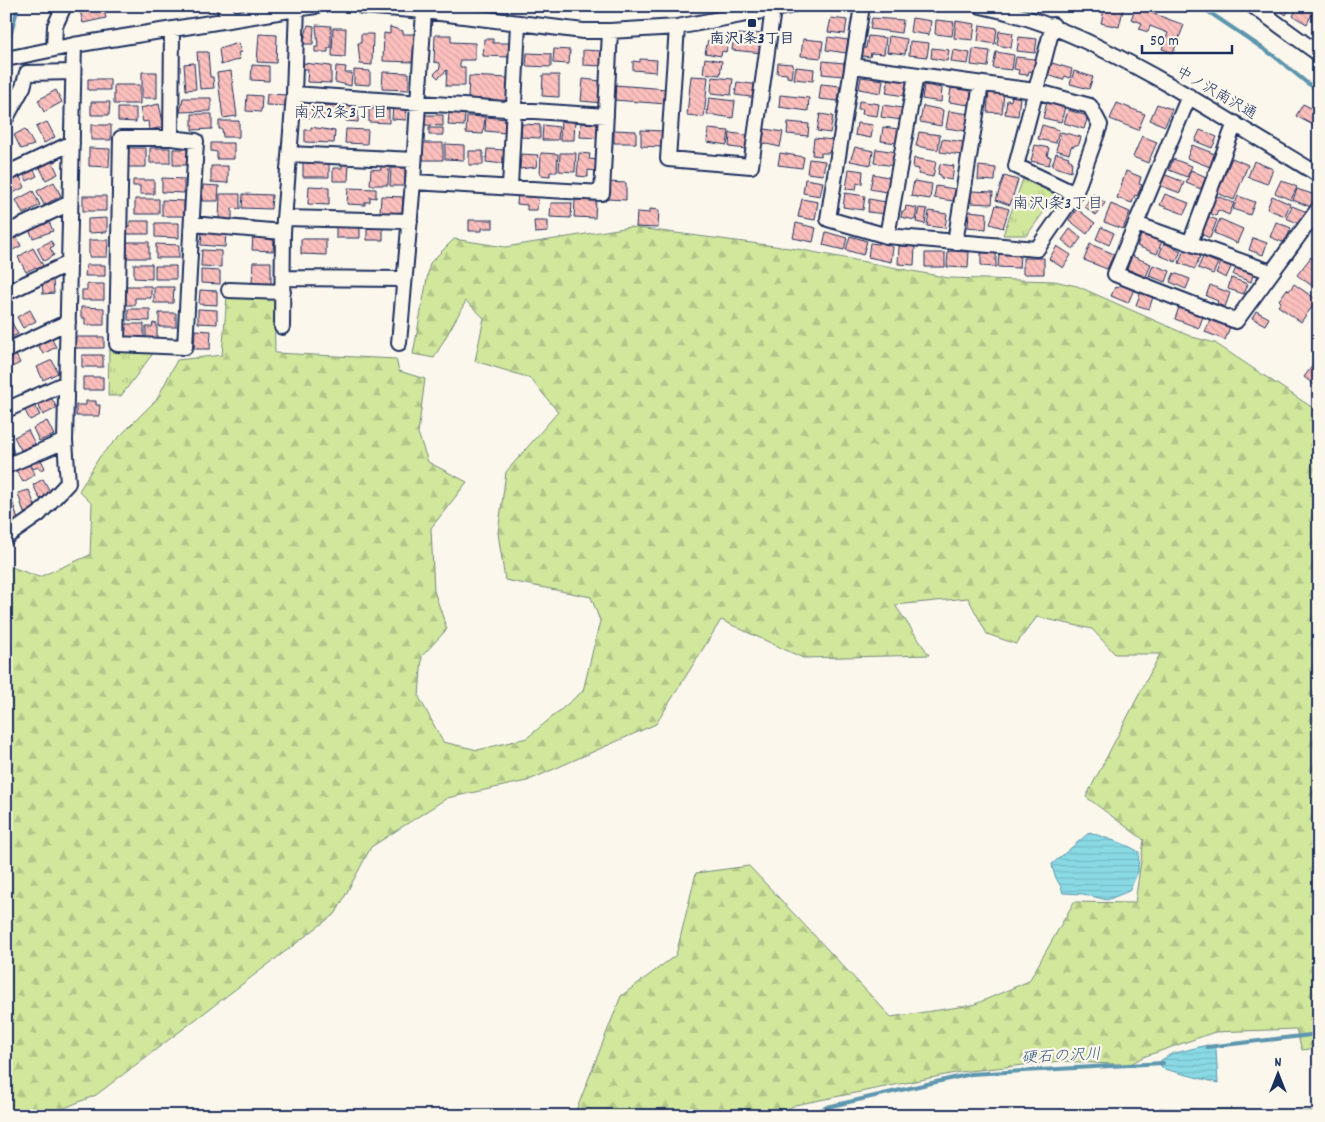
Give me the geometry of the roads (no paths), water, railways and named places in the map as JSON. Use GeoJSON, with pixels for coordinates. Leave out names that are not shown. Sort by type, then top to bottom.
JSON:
{"type":"FeatureCollection","features":[{"type":"Feature","properties":{"kind":"street"},"geometry":{"type":"LineString","coordinates":[[47,50],[64,6]]}},
{"type":"Feature","properties":{"kind":"street"},"geometry":{"type":"LineString","coordinates":[[6,59],[74,45],[172,30],[227,13],[315,6]]}},
{"type":"Feature","properties":{"kind":"street"},"geometry":{"type":"LineString","coordinates":[[362,6],[424,11],[518,24],[610,31],[677,27],[790,6]]}},
{"type":"Feature","properties":{"kind":"street"},"geometry":{"type":"LineString","coordinates":[[853,66],[1035,91],[1090,106],[1100,125],[1076,194],[1037,249],[888,236],[828,219],[862,6]]}},
{"type":"Feature","properties":{"kind":"street","name":"中ノ沢南沢通"},"geometry":{"type":"LineString","coordinates":[[981,6],[1053,26],[1108,51],[1235,123],[1319,175]]}},
{"type":"Feature","properties":{"kind":"street"},"geometry":{"type":"LineString","coordinates":[[1253,6],[1319,54]]}},
{"type":"Feature","properties":{"kind":"street"},"geometry":{"type":"LineString","coordinates":[[282,327],[284,225],[294,94],[298,7]]}},
{"type":"Feature","properties":{"kind":"street"},"geometry":{"type":"LineString","coordinates":[[677,27],[668,160],[751,166],[772,9]]}},
{"type":"Feature","properties":{"kind":"street"},"geometry":{"type":"LineString","coordinates":[[399,343],[413,182],[424,11]]}},
{"type":"Feature","properties":{"kind":"street"},"geometry":{"type":"LineString","coordinates":[[510,187],[518,24]]}},
{"type":"Feature","properties":{"kind":"street"},"geometry":{"type":"LineString","coordinates":[[1053,26],[1016,166],[1076,194]]}},
{"type":"Feature","properties":{"kind":"street"},"geometry":{"type":"LineString","coordinates":[[171,138],[172,30]]}},
{"type":"Feature","properties":{"kind":"street"},"geometry":{"type":"LineString","coordinates":[[413,182],[602,193],[610,31]]}},
{"type":"Feature","properties":{"kind":"street"},"geometry":{"type":"LineString","coordinates":[[6,537],[39,514],[68,483],[65,441],[74,45]]}},
{"type":"Feature","properties":{"kind":"street"},"geometry":{"type":"LineString","coordinates":[[6,118],[24,87],[27,73],[73,72]]}},
{"type":"Feature","properties":{"kind":"street"},"geometry":{"type":"LineString","coordinates":[[888,236],[916,75]]}},
{"type":"Feature","properties":{"kind":"street"},"geometry":{"type":"LineString","coordinates":[[955,242],[982,84]]}},
{"type":"Feature","properties":{"kind":"street"},"geometry":{"type":"LineString","coordinates":[[294,94],[606,116]]}},
{"type":"Feature","properties":{"kind":"street"},"geometry":{"type":"LineString","coordinates":[[1189,96],[1115,274],[1236,321],[1319,208]]}},
{"type":"Feature","properties":{"kind":"street"},"geometry":{"type":"LineString","coordinates":[[1190,243],[1235,123]]}},
{"type":"Feature","properties":{"kind":"street"},"geometry":{"type":"LineString","coordinates":[[121,138],[171,138],[196,141],[185,347],[117,344],[121,138]]}},
{"type":"Feature","properties":{"kind":"street"},"geometry":{"type":"LineString","coordinates":[[6,174],[72,143]]}},
{"type":"Feature","properties":{"kind":"street"},"geometry":{"type":"LineString","coordinates":[[289,154],[414,160]]}},
{"type":"Feature","properties":{"kind":"street"},"geometry":{"type":"LineString","coordinates":[[6,233],[70,203]]}},
{"type":"Feature","properties":{"kind":"street"},"geometry":{"type":"LineString","coordinates":[[192,224],[284,225],[410,221]]}},
{"type":"Feature","properties":{"kind":"street"},"geometry":{"type":"LineString","coordinates":[[1136,224],[1272,272]]}},
{"type":"Feature","properties":{"kind":"street"},"geometry":{"type":"LineString","coordinates":[[6,293],[69,263]]}},
{"type":"Feature","properties":{"kind":"street"},"geometry":{"type":"LineString","coordinates":[[283,278],[404,279]]}},
{"type":"Feature","properties":{"kind":"street"},"geometry":{"type":"LineString","coordinates":[[229,290],[283,292]]}},
{"type":"Feature","properties":{"kind":"street"},"geometry":{"type":"LineString","coordinates":[[6,351],[68,322]]}},
{"type":"Feature","properties":{"kind":"street"},"geometry":{"type":"LineString","coordinates":[[6,410],[66,383]]}},
{"type":"Feature","properties":{"kind":"street"},"geometry":{"type":"LineString","coordinates":[[6,466],[65,441]]}},
{"type":"Feature","properties":{"kind":"water"},"geometry":{"type":"Polygon","coordinates":[[[1090,832],[1139,852],[1138,872],[1129,891],[1107,900],[1083,894],[1063,893],[1054,874],[1052,864],[1090,832]]]}},
{"type":"Feature","properties":{"kind":"water"},"geometry":{"type":"Polygon","coordinates":[[[1207,1045],[1214,1047],[1216,1050],[1218,1083],[1164,1069],[1160,1065],[1160,1061],[1171,1054],[1207,1045]]]}},
{"type":"Feature","properties":{"kind":"waterway"},"geometry":{"type":"LineString","coordinates":[[6,53],[18,6]]}},
{"type":"Feature","properties":{"kind":"waterway"},"geometry":{"type":"LineString","coordinates":[[1200,6],[1274,56],[1307,83],[1319,90]]}},
{"type":"Feature","properties":{"kind":"waterway","name":"硬石の沢川"},"geometry":{"type":"LineString","coordinates":[[1207,1047],[1319,1034]]}},
{"type":"Feature","properties":{"kind":"waterway","name":"硬石の沢川"},"geometry":{"type":"LineString","coordinates":[[806,1116],[827,1107],[971,1074],[1163,1063]]}},
{"type":"Feature","properties":{"kind":"place","name":"南沢1条3丁目"},"geometry":{"type":"Point","coordinates":[752,23]}},
{"type":"Feature","properties":{"kind":"district","name":"南沢2条3丁目"},"geometry":{"type":"Point","coordinates":[341,113]}},
{"type":"Feature","properties":{"kind":"district","name":"南沢1条3丁目"},"geometry":{"type":"Point","coordinates":[1058,204]}}]}
